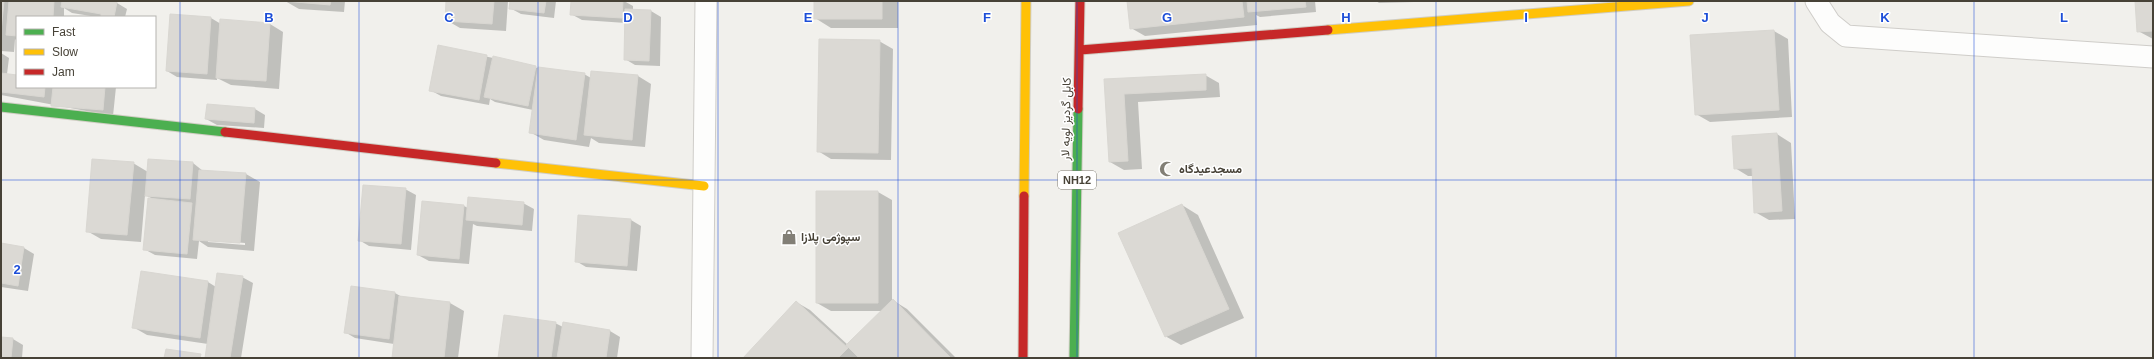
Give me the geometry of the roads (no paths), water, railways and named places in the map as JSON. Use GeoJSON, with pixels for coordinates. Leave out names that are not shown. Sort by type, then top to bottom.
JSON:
{"type":"FeatureCollection","features":[{"type":"Feature","properties":{"kind":"main road"},"geometry":{"type":"LineString","coordinates":[[1023,358],[1026,1]]}},
{"type":"Feature","properties":{"kind":"main road","name":"کابل گردیز لویه لار"},"geometry":{"type":"LineString","coordinates":[[1074,358],[1080,1]]}},
{"type":"Feature","properties":{"kind":"main road"},"geometry":{"type":"LineString","coordinates":[[1080,50],[1689,1]]}},
{"type":"Feature","properties":{"kind":"main road"},"geometry":{"type":"LineString","coordinates":[[1,107],[704,186]]}},
{"type":"Feature","properties":{"kind":"street"},"geometry":{"type":"LineString","coordinates":[[702,358],[706,1]]}},
{"type":"Feature","properties":{"kind":"street"},"geometry":{"type":"LineString","coordinates":[[1816,1],[1830,23],[1846,36],[2153,57]]}},
{"type":"Feature","properties":{"kind":"place","name":"مسجدعیدگاه"},"geometry":{"type":"Point","coordinates":[1167,169]}},
{"type":"Feature","properties":{"kind":"place","name":"سپوژمی پلازا"},"geometry":{"type":"Point","coordinates":[789,237]}}]}
